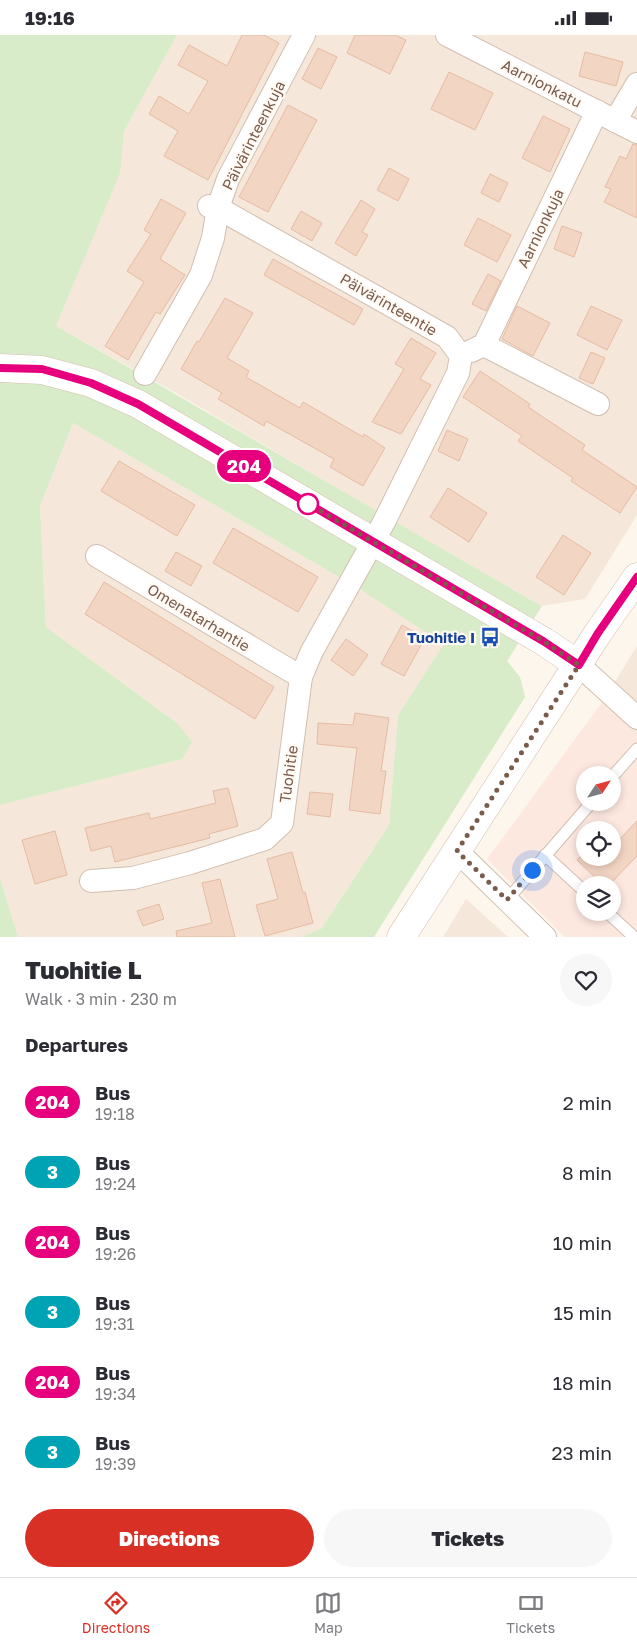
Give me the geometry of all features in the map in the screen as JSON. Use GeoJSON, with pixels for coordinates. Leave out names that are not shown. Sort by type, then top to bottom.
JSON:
{"type":"FeatureCollection","features":[{"type":"Feature","properties":{"kind":"street","name":"Päivärinteenkuja"},"geometry":{"type":"LineString","coordinates":[[146,373],[201,275],[213,238],[214,207],[304,35]]}},
{"type":"Feature","properties":{"kind":"street","name":"Aarnionkatu"},"geometry":{"type":"LineString","coordinates":[[447,35],[637,132]]}},
{"type":"Feature","properties":{"kind":"street","name":"Aarnionkuja"},"geometry":{"type":"LineString","coordinates":[[484,345],[606,116],[637,84]]}},
{"type":"Feature","properties":{"kind":"street","name":"Päivärinteentie"},"geometry":{"type":"LineString","coordinates":[[214,207],[447,337],[461,356]]}},
{"type":"Feature","properties":{"kind":"street"},"geometry":{"type":"LineString","coordinates":[[374,542],[458,373],[461,356],[484,345],[598,404]]}},
{"type":"Feature","properties":{"kind":"street"},"geometry":{"type":"LineString","coordinates":[[0,368],[42,369],[91,383],[138,404],[535,637],[579,665],[637,718]]}},
{"type":"Feature","properties":{"kind":"street","name":"Tuohitie"},"geometry":{"type":"LineString","coordinates":[[91,881],[133,878],[190,863],[265,839],[282,823],[302,677],[312,651],[374,542]]}},
{"type":"Feature","properties":{"kind":"street","name":"Omenatarhantie"},"geometry":{"type":"LineString","coordinates":[[97,556],[302,677]]}},
{"type":"Feature","properties":{"kind":"street"},"geometry":{"type":"LineString","coordinates":[[401,937],[598,633],[637,577]]}},
{"type":"Feature","properties":{"kind":"street"},"geometry":{"type":"LineString","coordinates":[[457,851],[545,937]]}},
{"type":"Feature","properties":{"kind":"lane"},"geometry":{"type":"LineString","coordinates":[[621,767],[637,749]]}},
{"type":"Feature","properties":{"kind":"lane"},"geometry":{"type":"LineString","coordinates":[[507,900],[584,811]]}},
{"type":"Feature","properties":{"kind":"lane"},"geometry":{"type":"LineString","coordinates":[[546,855],[576,883]]}},
{"type":"Feature","properties":{"kind":"lane"},"geometry":{"type":"LineString","coordinates":[[617,921],[634,937]]}},
{"type":"Feature","properties":{"kind":"shaded area"},"geometry":{"type":"Polygon","coordinates":[[[177,35],[637,35],[637,515],[585,599],[542,606],[374,510],[183,397],[56,326],[119,173],[124,131],[177,35]]]}},
{"type":"Feature","properties":{"kind":"shaded area"},"geometry":{"type":"Polygon","coordinates":[[[73,423],[358,588],[445,644],[398,715],[389,825],[321,929],[301,937],[18,937],[0,878],[0,805],[182,759],[177,723],[46,627],[40,506],[73,423]]]}},
{"type":"Feature","properties":{"kind":"shaded area"},"geometry":{"type":"Polygon","coordinates":[[[637,646],[637,733],[603,701],[637,646]]]}},
{"type":"Feature","properties":{"kind":"shaded area"},"geometry":{"type":"Polygon","coordinates":[[[603,701],[637,733],[637,937],[565,937],[487,859],[603,701]]]}},
{"type":"Feature","properties":{"kind":"shaded area"},"geometry":{"type":"Polygon","coordinates":[[[466,899],[508,937],[443,937],[466,899]]]}},
{"type":"Feature","properties":{"kind":"green space"},"geometry":{"type":"Polygon","coordinates":[[[0,35],[177,35],[124,131],[120,173],[56,326],[542,606],[507,661],[520,677],[525,697],[374,937],[301,937],[321,929],[389,825],[398,715],[444,644],[358,588],[73,423],[40,506],[46,627],[177,723],[192,742],[182,759],[0,805],[0,35]]]}},
{"type":"Feature","properties":{"kind":"green space"},"geometry":{"type":"Polygon","coordinates":[[[0,878],[18,937],[0,937],[0,878]]]}},
{"type":"Feature","properties":{"kind":"building"},"geometry":{"type":"Polygon","coordinates":[[[242,35],[264,35],[279,43],[208,180],[164,156],[178,131],[149,114],[159,96],[189,114],[208,81],[178,65],[189,45],[227,66],[242,35]]]}},
{"type":"Feature","properties":{"kind":"building"},"geometry":{"type":"Polygon","coordinates":[[[355,35],[395,35],[406,40],[390,74],[347,53],[355,35]]]}},
{"type":"Feature","properties":{"kind":"building"},"geometry":{"type":"Polygon","coordinates":[[[318,48],[337,57],[321,89],[302,79],[318,48]]]}},
{"type":"Feature","properties":{"kind":"building"},"geometry":{"type":"Polygon","coordinates":[[[585,52],[623,62],[616,86],[579,76],[585,52]]]}},
{"type":"Feature","properties":{"kind":"building"},"geometry":{"type":"Polygon","coordinates":[[[449,72],[493,93],[475,130],[431,109],[449,72]]]}},
{"type":"Feature","properties":{"kind":"building"},"geometry":{"type":"Polygon","coordinates":[[[288,105],[317,120],[268,212],[239,197],[288,105]]]}},
{"type":"Feature","properties":{"kind":"building"},"geometry":{"type":"Polygon","coordinates":[[[543,116],[570,129],[550,172],[522,158],[543,116]]]}},
{"type":"Feature","properties":{"kind":"building"},"geometry":{"type":"Polygon","coordinates":[[[633,144],[637,145],[637,218],[604,202],[611,189],[605,187],[620,156],[626,159],[633,144]]]}},
{"type":"Feature","properties":{"kind":"building"},"geometry":{"type":"Polygon","coordinates":[[[389,168],[409,179],[398,201],[377,190],[389,168]]]}},
{"type":"Feature","properties":{"kind":"building"},"geometry":{"type":"Polygon","coordinates":[[[490,174],[508,183],[499,202],[481,193],[490,174]]]}},
{"type":"Feature","properties":{"kind":"building"},"geometry":{"type":"Polygon","coordinates":[[[161,199],[186,213],[160,259],[185,275],[160,314],[156,312],[128,360],[105,346],[144,282],[127,271],[151,234],[144,230],[161,199]]]}},
{"type":"Feature","properties":{"kind":"building"},"geometry":{"type":"Polygon","coordinates":[[[361,200],[375,209],[362,232],[368,235],[356,256],[335,243],[361,200]]]}},
{"type":"Feature","properties":{"kind":"building"},"geometry":{"type":"Polygon","coordinates":[[[301,211],[322,223],[312,241],[291,229],[301,211]]]}},
{"type":"Feature","properties":{"kind":"building"},"geometry":{"type":"Polygon","coordinates":[[[478,218],[511,235],[497,262],[464,245],[478,218]]]}},
{"type":"Feature","properties":{"kind":"building"},"geometry":{"type":"Polygon","coordinates":[[[562,226],[582,233],[574,257],[554,249],[562,226]]]}},
{"type":"Feature","properties":{"kind":"building"},"geometry":{"type":"Polygon","coordinates":[[[273,259],[363,309],[354,325],[264,275],[273,259]]]}},
{"type":"Feature","properties":{"kind":"building"},"geometry":{"type":"Polygon","coordinates":[[[488,274],[501,281],[486,311],[472,304],[488,274]]]}},
{"type":"Feature","properties":{"kind":"building"},"geometry":{"type":"Polygon","coordinates":[[[225,298],[253,313],[227,358],[249,371],[246,377],[300,408],[303,402],[363,437],[364,434],[385,448],[363,486],[330,467],[334,459],[266,421],[264,426],[218,399],[222,393],[181,369],[225,298]]]}},
{"type":"Feature","properties":{"kind":"building"},"geometry":{"type":"Polygon","coordinates":[[[517,306],[550,323],[533,356],[502,339],[517,306]]]}},
{"type":"Feature","properties":{"kind":"building"},"geometry":{"type":"Polygon","coordinates":[[[591,306],[622,320],[607,350],[577,335],[591,306]]]}},
{"type":"Feature","properties":{"kind":"building"},"geometry":{"type":"Polygon","coordinates":[[[411,338],[436,353],[420,379],[431,385],[401,434],[372,422],[404,369],[395,364],[411,338]]]}},
{"type":"Feature","properties":{"kind":"building"},"geometry":{"type":"Polygon","coordinates":[[[591,352],[605,358],[593,384],[579,378],[591,352]]]}},
{"type":"Feature","properties":{"kind":"building"},"geometry":{"type":"Polygon","coordinates":[[[480,371],[530,404],[528,407],[585,445],[582,450],[637,487],[620,513],[571,481],[573,478],[518,441],[522,436],[463,397],[480,371]]]}},
{"type":"Feature","properties":{"kind":"building"},"geometry":{"type":"Polygon","coordinates":[[[447,430],[468,439],[459,461],[438,451],[447,430]]]}},
{"type":"Feature","properties":{"kind":"building"},"geometry":{"type":"Polygon","coordinates":[[[119,461],[195,505],[177,536],[101,491],[119,461]]]}},
{"type":"Feature","properties":{"kind":"building"},"geometry":{"type":"Polygon","coordinates":[[[448,488],[487,513],[469,542],[430,517],[448,488]]]}},
{"type":"Feature","properties":{"kind":"building"},"geometry":{"type":"Polygon","coordinates":[[[233,528],[318,577],[298,612],[213,563],[233,528]]]}},
{"type":"Feature","properties":{"kind":"building"},"geometry":{"type":"Polygon","coordinates":[[[563,535],[591,553],[564,595],[536,577],[563,535]]]}},
{"type":"Feature","properties":{"kind":"building"},"geometry":{"type":"Polygon","coordinates":[[[176,552],[202,566],[191,586],[165,571],[176,552]]]}},
{"type":"Feature","properties":{"kind":"building"},"geometry":{"type":"Polygon","coordinates":[[[104,582],[274,687],[255,719],[85,614],[104,582]]]}},
{"type":"Feature","properties":{"kind":"building"},"geometry":{"type":"Polygon","coordinates":[[[402,625],[425,638],[404,676],[381,664],[402,625]]]}},
{"type":"Feature","properties":{"kind":"building"},"geometry":{"type":"Polygon","coordinates":[[[346,639],[368,655],[353,676],[331,660],[346,639]]]}},
{"type":"Feature","properties":{"kind":"building"},"geometry":{"type":"Polygon","coordinates":[[[355,713],[389,718],[381,771],[386,771],[380,814],[349,810],[357,748],[317,744],[318,723],[353,725],[355,713]]]}},
{"type":"Feature","properties":{"kind":"building"},"geometry":{"type":"Polygon","coordinates":[[[228,788],[238,826],[209,834],[210,838],[115,862],[111,846],[91,851],[85,828],[149,813],[150,819],[216,803],[213,791],[228,788]]]}},
{"type":"Feature","properties":{"kind":"building"},"geometry":{"type":"Polygon","coordinates":[[[310,792],[333,794],[330,817],[307,814],[310,792]]]}},
{"type":"Feature","properties":{"kind":"building"},"geometry":{"type":"Polygon","coordinates":[[[637,821],[637,856],[618,876],[594,876],[583,866],[621,866],[621,838],[637,821]]]}},
{"type":"Feature","properties":{"kind":"building"},"geometry":{"type":"Polygon","coordinates":[[[55,831],[67,875],[35,884],[22,840],[55,831]]]}},
{"type":"Feature","properties":{"kind":"building"},"geometry":{"type":"Polygon","coordinates":[[[292,852],[313,923],[265,936],[256,905],[278,899],[267,859],[292,852]]]}},
{"type":"Feature","properties":{"kind":"building"},"geometry":{"type":"Polygon","coordinates":[[[220,879],[235,937],[177,937],[176,931],[212,923],[202,883],[220,879]]]}},
{"type":"Feature","properties":{"kind":"building"},"geometry":{"type":"Polygon","coordinates":[[[159,904],[164,919],[143,926],[137,911],[159,904]]]}},
{"type":"Feature","properties":{"kind":"bus line","name":"204"},"geometry":{"type":"LineString","coordinates":[[0,368],[42,369],[91,383],[138,404],[543,641],[579,665],[598,633],[637,577]]}},
{"type":"Feature","properties":{"kind":"place","name":"Tuohitie I"},"geometry":{"type":"Point","coordinates":[490,637]}},
{"type":"Feature","properties":{"kind":"route"},"geometry":{"type":"LineString","coordinates":[[308,504],[543,641],[579,665],[457,851],[507,900],[532,870]]}}]}
